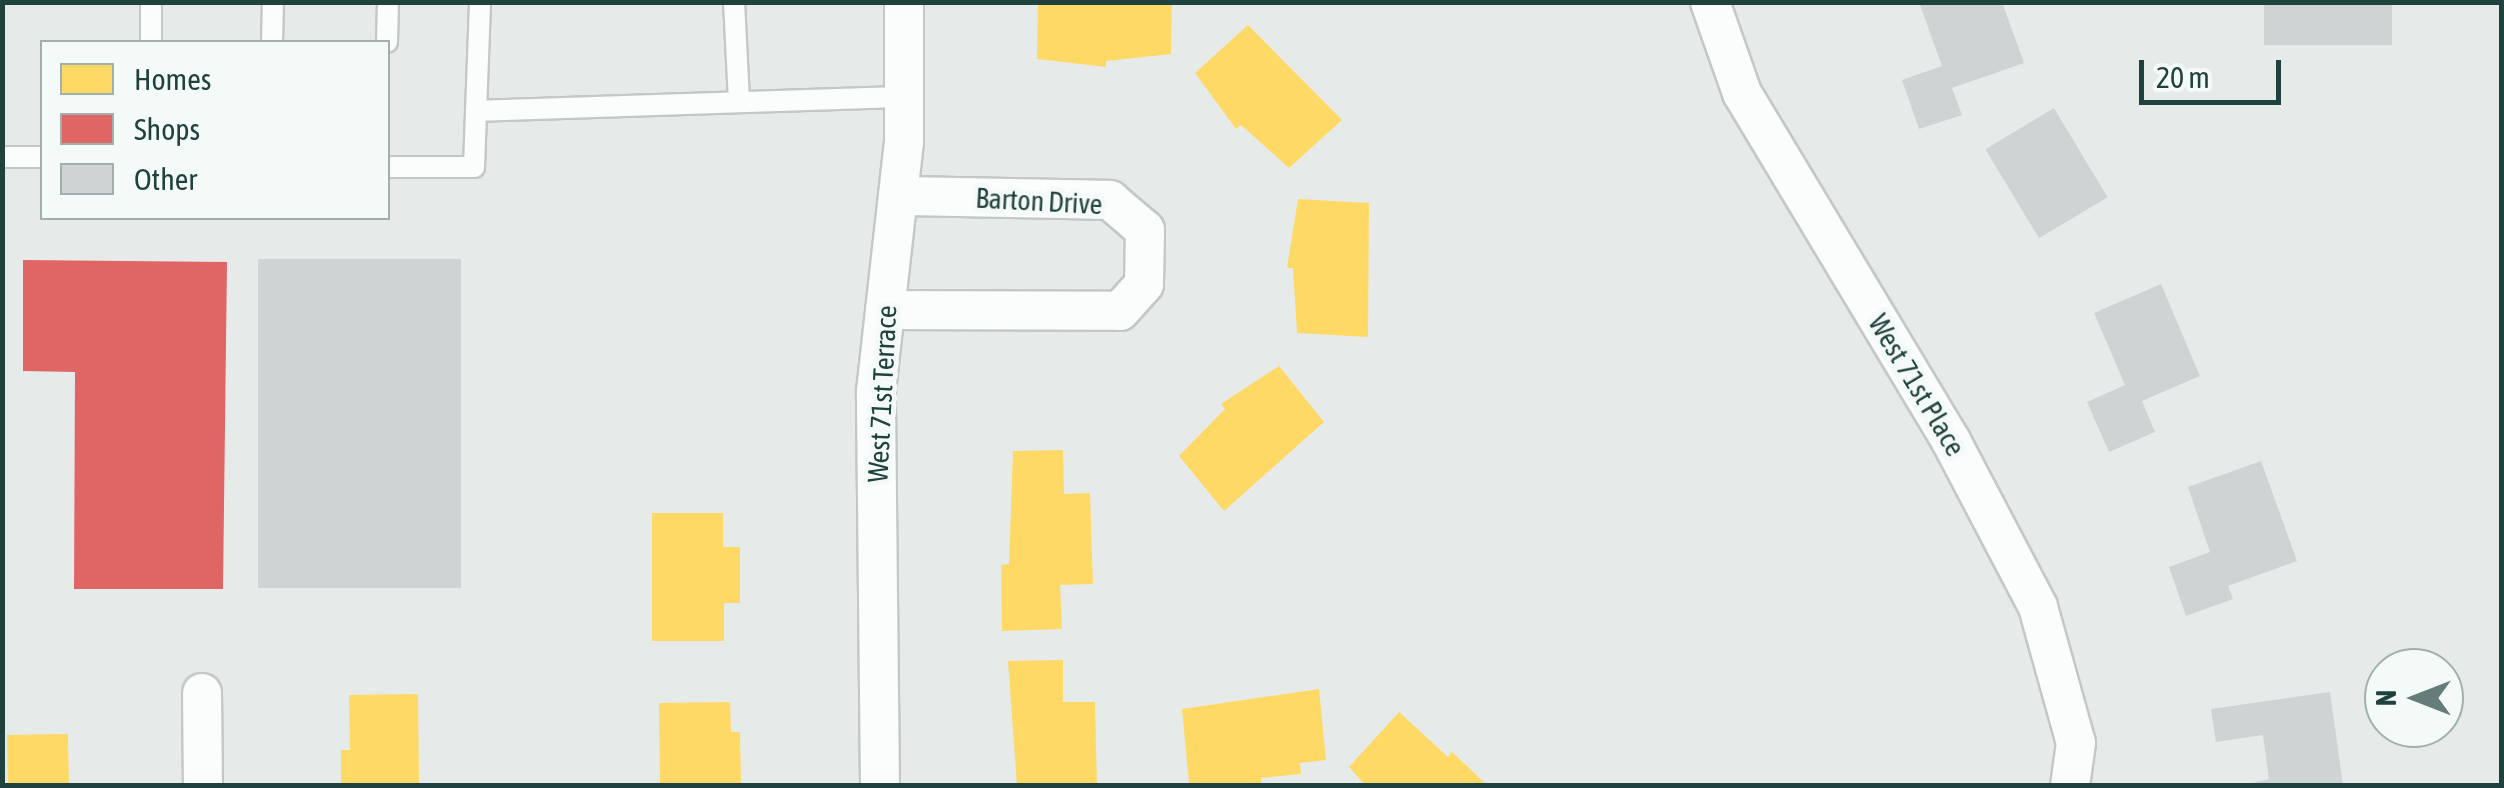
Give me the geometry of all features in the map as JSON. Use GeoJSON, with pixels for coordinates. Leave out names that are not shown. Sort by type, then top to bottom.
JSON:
{"type":"FeatureCollection","features":[{"type":"Feature","properties":{"kind":"street","name":"West 71st Terrace"},"geometry":{"type":"LineString","coordinates":[[880,786],[876,391],[898,196],[904,2]]}},
{"type":"Feature","properties":{"kind":"street","name":"West 71st Place"},"geometry":{"type":"LineString","coordinates":[[1710,2],[1742,93],[1952,442],[2038,606],[2076,742],[2070,786]]}},
{"type":"Feature","properties":{"kind":"street","name":"Barton Drive"},"geometry":{"type":"LineString","coordinates":[[885,310],[1120,311],[1144,284],[1145,230],[1110,200],[898,196]]}},
{"type":"Feature","properties":{"kind":"street"},"geometry":{"type":"LineString","coordinates":[[202,693],[203,786]]}},
{"type":"Feature","properties":{"kind":"lane"},"geometry":{"type":"LineString","coordinates":[[151,40],[152,2]]}},
{"type":"Feature","properties":{"kind":"lane"},"geometry":{"type":"LineString","coordinates":[[272,40],[273,2]]}},
{"type":"Feature","properties":{"kind":"lane"},"geometry":{"type":"LineString","coordinates":[[388,2],[388,40]]}},
{"type":"Feature","properties":{"kind":"lane"},"geometry":{"type":"LineString","coordinates":[[390,167],[474,167],[480,2]]}},
{"type":"Feature","properties":{"kind":"lane"},"geometry":{"type":"LineString","coordinates":[[734,2],[739,102]]}},
{"type":"Feature","properties":{"kind":"lane"},"geometry":{"type":"LineString","coordinates":[[476,111],[904,97]]}},
{"type":"Feature","properties":{"kind":"lane"},"geometry":{"type":"LineString","coordinates":[[2,157],[40,157]]}},
{"type":"Feature","properties":{"kind":"building: Homes"},"geometry":{"type":"Polygon","coordinates":[[[1038,2],[1172,2],[1171,54],[1106,61],[1106,67],[1037,59],[1038,2]]]}},
{"type":"Feature","properties":{"kind":"building: Homes"},"geometry":{"type":"Polygon","coordinates":[[[1248,25],[1342,120],[1289,168],[1241,125],[1236,129],[1195,73],[1248,25]]]}},
{"type":"Feature","properties":{"kind":"building: Homes"},"geometry":{"type":"Polygon","coordinates":[[[1298,199],[1369,203],[1368,337],[1297,333],[1293,268],[1287,268],[1298,199]]]}},
{"type":"Feature","properties":{"kind":"building: Homes"},"geometry":{"type":"Polygon","coordinates":[[[1279,366],[1324,422],[1224,511],[1179,456],[1225,409],[1221,404],[1279,366]]]}},
{"type":"Feature","properties":{"kind":"building: Homes"},"geometry":{"type":"Polygon","coordinates":[[[1063,450],[1064,494],[1090,493],[1093,584],[1060,585],[1062,629],[1002,631],[1001,565],[1009,564],[1013,451],[1063,450]]]}},
{"type":"Feature","properties":{"kind":"building: Homes"},"geometry":{"type":"Polygon","coordinates":[[[652,513],[723,513],[723,547],[740,547],[740,603],[724,603],[724,641],[652,641],[652,513]]]}},
{"type":"Feature","properties":{"kind":"building: Homes"},"geometry":{"type":"Polygon","coordinates":[[[1063,660],[1063,702],[1095,702],[1097,786],[1017,786],[1008,661],[1063,660]]]}},
{"type":"Feature","properties":{"kind":"building: Homes"},"geometry":{"type":"Polygon","coordinates":[[[1319,689],[1326,760],[1300,763],[1301,774],[1261,778],[1262,785],[1189,783],[1182,709],[1319,689]]]}},
{"type":"Feature","properties":{"kind":"building: Homes"},"geometry":{"type":"Polygon","coordinates":[[[418,694],[419,786],[341,786],[341,750],[350,750],[349,695],[418,694]]]}},
{"type":"Feature","properties":{"kind":"building: Homes"},"geometry":{"type":"Polygon","coordinates":[[[730,702],[731,732],[740,732],[741,786],[660,786],[659,703],[730,702]]]}},
{"type":"Feature","properties":{"kind":"building: Homes"},"geometry":{"type":"Polygon","coordinates":[[[1399,712],[1448,757],[1452,752],[1488,786],[1366,786],[1349,767],[1399,712]]]}},
{"type":"Feature","properties":{"kind":"building: Homes"},"geometry":{"type":"Polygon","coordinates":[[[68,734],[69,786],[8,786],[7,735],[68,734]]]}},
{"type":"Feature","properties":{"kind":"building: Shops"},"geometry":{"type":"Polygon","coordinates":[[[23,260],[227,262],[223,589],[74,589],[75,372],[23,371],[23,260]]]}},
{"type":"Feature","properties":{"kind":"building: Other"},"geometry":{"type":"Polygon","coordinates":[[[1919,2],[2002,2],[2024,63],[1952,88],[1962,115],[1919,129],[1902,80],[1942,66],[1919,2]]]}},
{"type":"Feature","properties":{"kind":"building: Other"},"geometry":{"type":"Polygon","coordinates":[[[2264,2],[2392,2],[2392,45],[2264,45],[2264,2]]]}},
{"type":"Feature","properties":{"kind":"building: Other"},"geometry":{"type":"Polygon","coordinates":[[[2054,108],[2108,197],[2039,238],[1985,149],[2054,108]]]}},
{"type":"Feature","properties":{"kind":"building: Other"},"geometry":{"type":"Polygon","coordinates":[[[258,259],[461,259],[461,588],[258,588],[258,259]]]}},
{"type":"Feature","properties":{"kind":"building: Other"},"geometry":{"type":"Polygon","coordinates":[[[2161,284],[2200,376],[2142,401],[2155,432],[2109,452],[2087,402],[2125,385],[2094,313],[2161,284]]]}},
{"type":"Feature","properties":{"kind":"building: Other"},"geometry":{"type":"Polygon","coordinates":[[[2261,461],[2297,561],[2228,586],[2233,599],[2186,616],[2169,567],[2210,552],[2188,487],[2261,461]]]}},
{"type":"Feature","properties":{"kind":"building: Other"},"geometry":{"type":"Polygon","coordinates":[[[2330,692],[2343,786],[2240,786],[2269,779],[2263,735],[2216,742],[2211,709],[2330,692]]]}}]}
